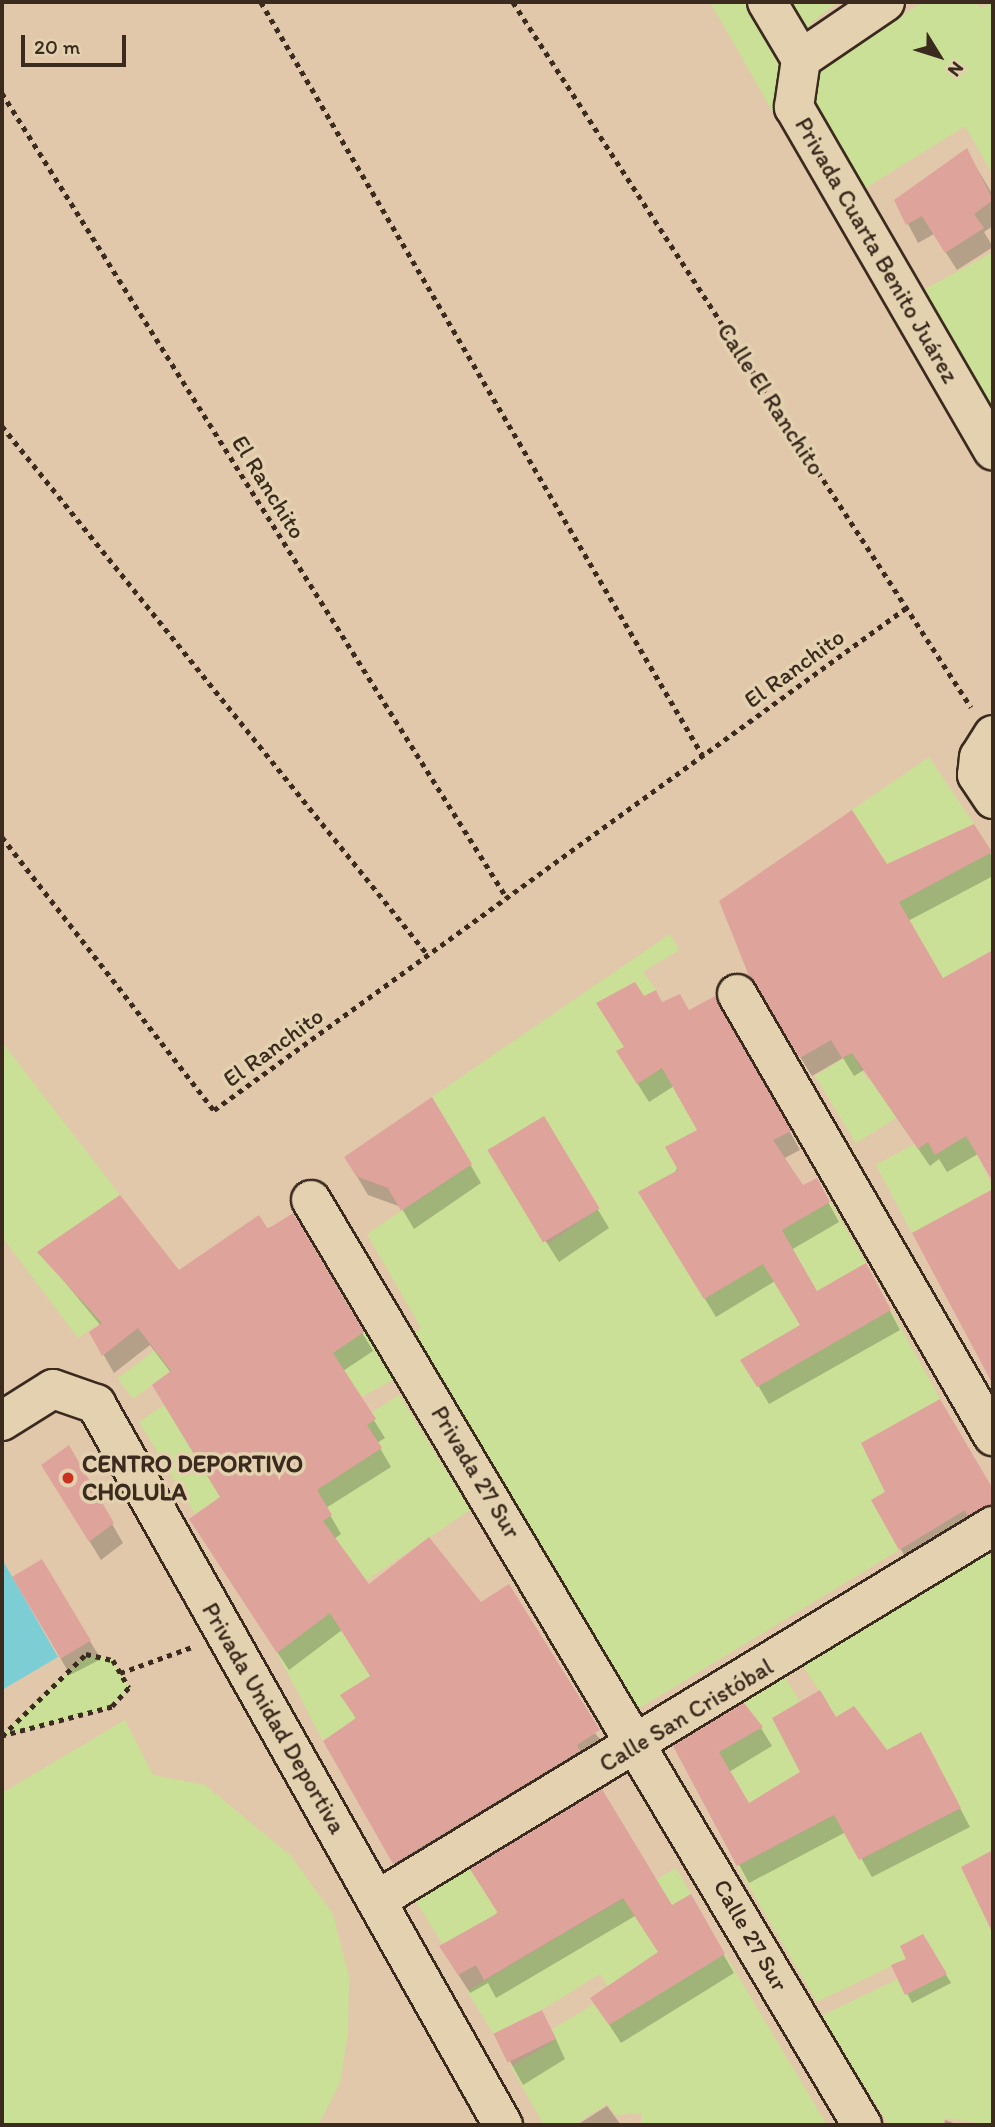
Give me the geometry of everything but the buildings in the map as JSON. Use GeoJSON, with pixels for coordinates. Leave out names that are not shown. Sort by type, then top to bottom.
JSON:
{"type":"FeatureCollection","features":[{"type":"Feature","properties":{"kind":"street"},"geometry":{"type":"LineString","coordinates":[[767,2],[801,59],[885,2]]}},
{"type":"Feature","properties":{"kind":"street","name":"Privada Cuarta Benito Juárez"},"geometry":{"type":"LineString","coordinates":[[801,59],[794,107],[993,450]]}},
{"type":"Feature","properties":{"kind":"street"},"geometry":{"type":"LineString","coordinates":[[992,736],[977,775],[993,799]]}},
{"type":"Feature","properties":{"kind":"street"},"geometry":{"type":"LineString","coordinates":[[737,994],[993,1436]]}},
{"type":"Feature","properties":{"kind":"street","name":"Privada 27 Sur"},"geometry":{"type":"LineString","coordinates":[[311,1200],[640,1744]]}},
{"type":"Feature","properties":{"kind":"street","name":"Privada Unidad Deportiva"},"geometry":{"type":"LineString","coordinates":[[2,1421],[52,1389],[96,1404],[503,2125]]}},
{"type":"Feature","properties":{"kind":"street","name":"Calle San Cristóbal"},"geometry":{"type":"LineString","coordinates":[[377,1900],[640,1744],[993,1526]]}},
{"type":"Feature","properties":{"kind":"street","name":"Calle 27 Sur"},"geometry":{"type":"LineString","coordinates":[[640,1744],[862,2125]]}},
{"type":"Feature","properties":{"kind":"path"},"geometry":{"type":"LineString","coordinates":[[261,2],[703,756]]}},
{"type":"Feature","properties":{"kind":"path","name":"Calle El Ranchito"},"geometry":{"type":"LineString","coordinates":[[513,2],[992,736]]}},
{"type":"Feature","properties":{"kind":"path","name":"El Ranchito"},"geometry":{"type":"LineString","coordinates":[[2,93],[507,898]]}},
{"type":"Feature","properties":{"kind":"path"},"geometry":{"type":"LineString","coordinates":[[2,426],[428,956]]}},
{"type":"Feature","properties":{"kind":"path","name":"El Ranchito"},"geometry":{"type":"LineString","coordinates":[[2,837],[215,1110],[906,608]]}},
{"type":"Feature","properties":{"kind":"path"},"geometry":{"type":"LineString","coordinates":[[120,1673],[226,1635]]}},
{"type":"Feature","properties":{"kind":"path"},"geometry":{"type":"LineString","coordinates":[[86,1654],[113,1660],[129,1688],[112,1707],[2,1736],[86,1654]]}},
{"type":"Feature","properties":{"kind":"green space"},"geometry":{"type":"Polygon","coordinates":[[[710,2],[838,2],[810,24],[774,114],[710,2]]]}},
{"type":"Feature","properties":{"kind":"green space"},"geometry":{"type":"Polygon","coordinates":[[[923,2],[975,2],[980,8],[993,2],[993,175],[965,126],[861,191],[801,101],[807,78],[923,2]]]}},
{"type":"Feature","properties":{"kind":"green space"},"geometry":{"type":"Polygon","coordinates":[[[993,252],[993,443],[918,293],[993,252]]]}},
{"type":"Feature","properties":{"kind":"green space"},"geometry":{"type":"Polygon","coordinates":[[[929,757],[974,824],[887,864],[852,810],[929,757]]]}},
{"type":"Feature","properties":{"kind":"green space"},"geometry":{"type":"Polygon","coordinates":[[[992,852],[993,950],[955,971],[993,1059],[993,1153],[981,1162],[993,1189],[912,1233],[876,1165],[914,1144],[918,1149],[928,1142],[935,1154],[962,1077],[856,1143],[815,1076],[852,1053],[867,1079],[943,1033],[835,914],[908,897],[992,852]]]}},
{"type":"Feature","properties":{"kind":"green space"},"geometry":{"type":"Polygon","coordinates":[[[670,934],[679,950],[643,972],[656,990],[644,996],[634,982],[597,1003],[624,1047],[617,1052],[637,1084],[663,1068],[697,1130],[665,1147],[678,1170],[740,1219],[675,1253],[704,1299],[791,1247],[782,1230],[830,1202],[866,1263],[789,1307],[800,1325],[757,1386],[891,1310],[940,1399],[862,1443],[885,1492],[871,1500],[899,1550],[638,1709],[414,1334],[421,1328],[367,1234],[472,1164],[432,1097],[670,934]],[[544,1117],[489,1153],[547,1244],[600,1208],[544,1117]]]}},
{"type":"Feature","properties":{"kind":"green space"},"geometry":{"type":"Polygon","coordinates":[[[2,1042],[120,1195],[38,1251],[68,1285],[149,1232],[178,1270],[78,1338],[2,1237],[2,1042]]]}},
{"type":"Feature","properties":{"kind":"green space"},"geometry":{"type":"Polygon","coordinates":[[[339,1285],[355,1310],[293,1354],[226,1493],[195,1514],[139,1422],[339,1285]]]}},
{"type":"Feature","properties":{"kind":"green space"},"geometry":{"type":"Polygon","coordinates":[[[367,1330],[394,1379],[358,1399],[331,1350],[367,1330]]]}},
{"type":"Feature","properties":{"kind":"green space"},"geometry":{"type":"Polygon","coordinates":[[[155,1350],[171,1371],[133,1399],[117,1378],[155,1350]]]}},
{"type":"Feature","properties":{"kind":"green space"},"geometry":{"type":"Polygon","coordinates":[[[399,1395],[470,1510],[327,1607],[543,1684],[577,1745],[545,1765],[424,1672],[323,1741],[277,1653],[319,1621],[293,1587],[287,1548],[332,1515],[317,1490],[382,1448],[367,1425],[376,1419],[371,1413],[399,1395]]]}},
{"type":"Feature","properties":{"kind":"green space"},"geometry":{"type":"Polygon","coordinates":[[[987,1549],[993,1560],[993,1850],[961,1868],[993,1928],[993,2125],[945,2118],[942,2125],[889,2125],[821,2016],[898,1979],[905,1995],[947,1973],[923,1934],[906,1959],[817,2002],[737,1866],[835,1815],[860,1860],[961,1808],[948,1782],[932,1792],[906,1776],[938,1761],[921,1733],[887,1750],[854,1706],[836,1717],[801,1663],[987,1549]]]}},
{"type":"Feature","properties":{"kind":"green space"},"geometry":{"type":"Polygon","coordinates":[[[86,1654],[113,1660],[129,1688],[112,1707],[2,1736],[86,1654]]]}},
{"type":"Feature","properties":{"kind":"green space"},"geometry":{"type":"Polygon","coordinates":[[[783,1674],[800,1702],[800,1772],[749,1803],[719,1752],[751,1733],[750,1711],[741,1700],[783,1674]]]}},
{"type":"Feature","properties":{"kind":"green space"},"geometry":{"type":"Polygon","coordinates":[[[125,1720],[153,1775],[205,1785],[290,1855],[333,1914],[349,1977],[348,2033],[340,2083],[318,2125],[2,2125],[2,1793],[125,1720]]]}},
{"type":"Feature","properties":{"kind":"green space"},"geometry":{"type":"Polygon","coordinates":[[[465,1861],[498,1914],[444,1947],[412,1894],[465,1861]]]}},
{"type":"Feature","properties":{"kind":"green space"},"geometry":{"type":"Polygon","coordinates":[[[676,1868],[691,1894],[641,1925],[658,1952],[665,1990],[725,1954],[827,2125],[641,2125],[641,2113],[616,2115],[607,2104],[574,2125],[544,2125],[511,2067],[555,2040],[551,2030],[594,2004],[609,2025],[625,2015],[600,1974],[496,2038],[467,1991],[557,1938],[550,1926],[561,1908],[572,1929],[676,1868]]]}},
{"type":"Feature","properties":{"kind":"water"},"geometry":{"type":"Polygon","coordinates":[[[2,1559],[58,1657],[2,1690],[2,1559]]]}},
{"type":"Feature","properties":{"kind":"place","name":"CENTRO DEPORTIVO CHOLULA"},"geometry":{"type":"Point","coordinates":[68,1478]}}]}
